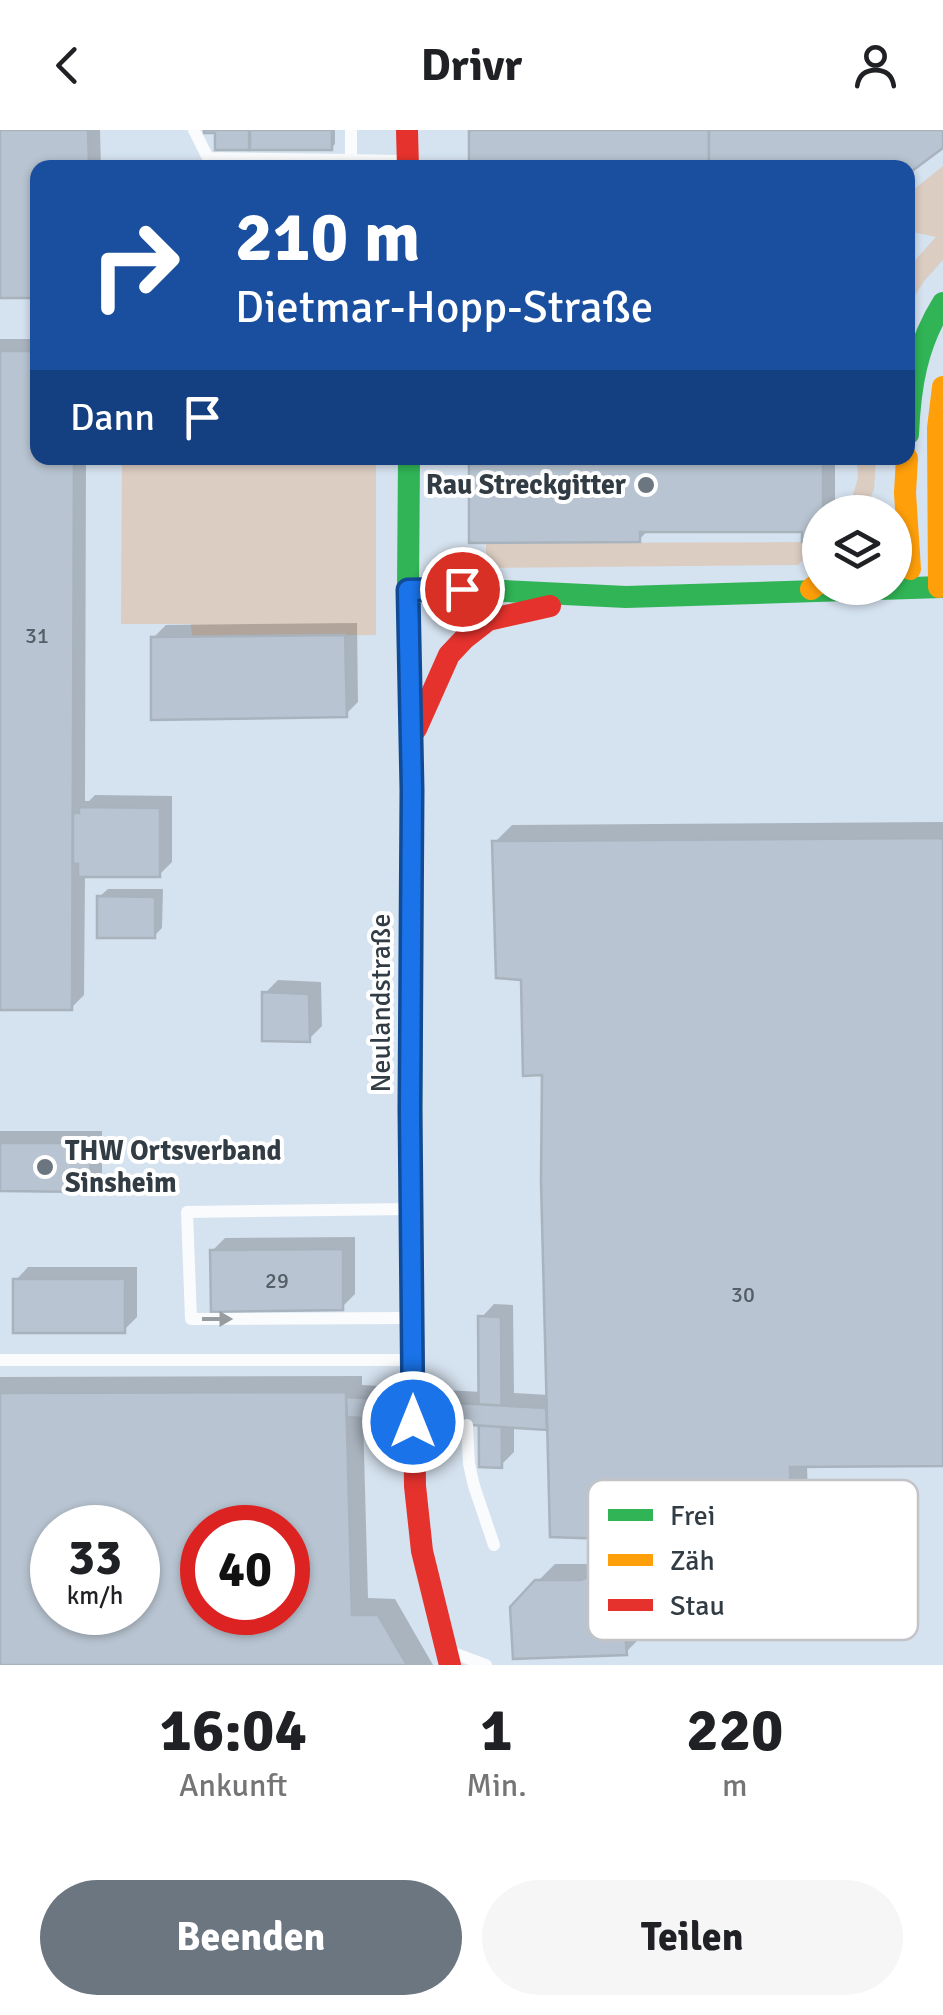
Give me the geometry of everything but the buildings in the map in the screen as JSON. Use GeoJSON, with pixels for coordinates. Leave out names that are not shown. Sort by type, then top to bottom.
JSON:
{"type":"FeatureCollection","features":[{"type":"Feature","properties":{"kind":"main road"},"geometry":{"type":"LineString","coordinates":[[407,130],[408,160]]}},
{"type":"Feature","properties":{"kind":"main road"},"geometry":{"type":"LineString","coordinates":[[915,363],[927,326],[943,303]]}},
{"type":"Feature","properties":{"kind":"main road"},"geometry":{"type":"LineString","coordinates":[[912,588],[941,587],[938,428],[943,387]]}},
{"type":"Feature","properties":{"kind":"main road","name":"Neulandstraße"},"geometry":{"type":"LineString","coordinates":[[410,465],[416,1486],[422,1552],[448,1658]]}},
{"type":"Feature","properties":{"kind":"main road"},"geometry":{"type":"LineString","coordinates":[[886,495],[902,465]]}},
{"type":"Feature","properties":{"kind":"main road"},"geometry":{"type":"LineString","coordinates":[[905,465],[906,495]]}},
{"type":"Feature","properties":{"kind":"main road"},"geometry":{"type":"LineString","coordinates":[[410,744],[450,656],[488,620],[546,606],[626,597],[802,587]]}},
{"type":"Feature","properties":{"kind":"main road"},"geometry":{"type":"LineString","coordinates":[[408,590],[626,597]]}},
{"type":"Feature","properties":{"kind":"lane"},"geometry":{"type":"LineString","coordinates":[[194,130],[208,158],[351,160],[351,130]]}},
{"type":"Feature","properties":{"kind":"lane"},"geometry":{"type":"LineString","coordinates":[[412,1209],[187,1212],[191,1319],[413,1318]]}},
{"type":"Feature","properties":{"kind":"lane"},"geometry":{"type":"LineString","coordinates":[[0,1360],[413,1360]]}},
{"type":"Feature","properties":{"kind":"lane"},"geometry":{"type":"LineString","coordinates":[[467,1424],[469,1464],[494,1545]]}},
{"type":"Feature","properties":{"kind":"lane"},"geometry":{"type":"LineString","coordinates":[[448,1658],[486,1665]]}},
{"type":"Feature","properties":{"kind":"shaded area"},"geometry":{"type":"Polygon","coordinates":[[[943,166],[943,260],[915,295],[915,260],[936,237],[915,232],[915,188],[943,166]]]}},
{"type":"Feature","properties":{"kind":"shaded area"},"geometry":{"type":"Polygon","coordinates":[[[122,465],[376,465],[376,635],[192,636],[191,624],[121,624],[122,465]]]}},
{"type":"Feature","properties":{"kind":"shaded area"},"geometry":{"type":"Polygon","coordinates":[[[857,465],[876,465],[872,495],[853,495],[857,465]]]}},
{"type":"Feature","properties":{"kind":"shaded area"},"geometry":{"type":"Polygon","coordinates":[[[802,542],[802,561],[798,565],[486,568],[486,543],[802,542]]]}},
{"type":"Feature","properties":{"kind":"traffic: fast"},"geometry":{"type":"LineString","coordinates":[[915,373],[927,334],[943,303]]}},
{"type":"Feature","properties":{"kind":"traffic: fast"},"geometry":{"type":"LineString","coordinates":[[409,465],[411,1172]]}},
{"type":"Feature","properties":{"kind":"traffic: fast"},"geometry":{"type":"LineString","coordinates":[[408,590],[626,597],[942,587]]}},
{"type":"Feature","properties":{"kind":"traffic: slow"},"geometry":{"type":"LineString","coordinates":[[939,587],[938,428],[943,387]]}},
{"type":"Feature","properties":{"kind":"traffic: slow"},"geometry":{"type":"LineString","coordinates":[[905,495],[907,465]]}},
{"type":"Feature","properties":{"kind":"traffic: jam"},"geometry":{"type":"LineString","coordinates":[[407,130],[408,160]]}},
{"type":"Feature","properties":{"kind":"traffic: jam"},"geometry":{"type":"LineString","coordinates":[[416,729],[449,655],[465,638],[488,620],[550,606]]}},
{"type":"Feature","properties":{"kind":"traffic: jam"},"geometry":{"type":"LineString","coordinates":[[411,1172],[415,1486],[422,1551],[450,1665]]}},
{"type":"Feature","properties":{"kind":"place","name":"Rau Streckgitter"},"geometry":{"type":"Point","coordinates":[646,485]}},
{"type":"Feature","properties":{"kind":"place","name":"THW Ortsverband Sinsheim"},"geometry":{"type":"Point","coordinates":[45,1167]}},
{"type":"Feature","properties":{"kind":"route"},"geometry":{"type":"LineString","coordinates":[[413,1422],[408,590],[462,589]]}}]}
